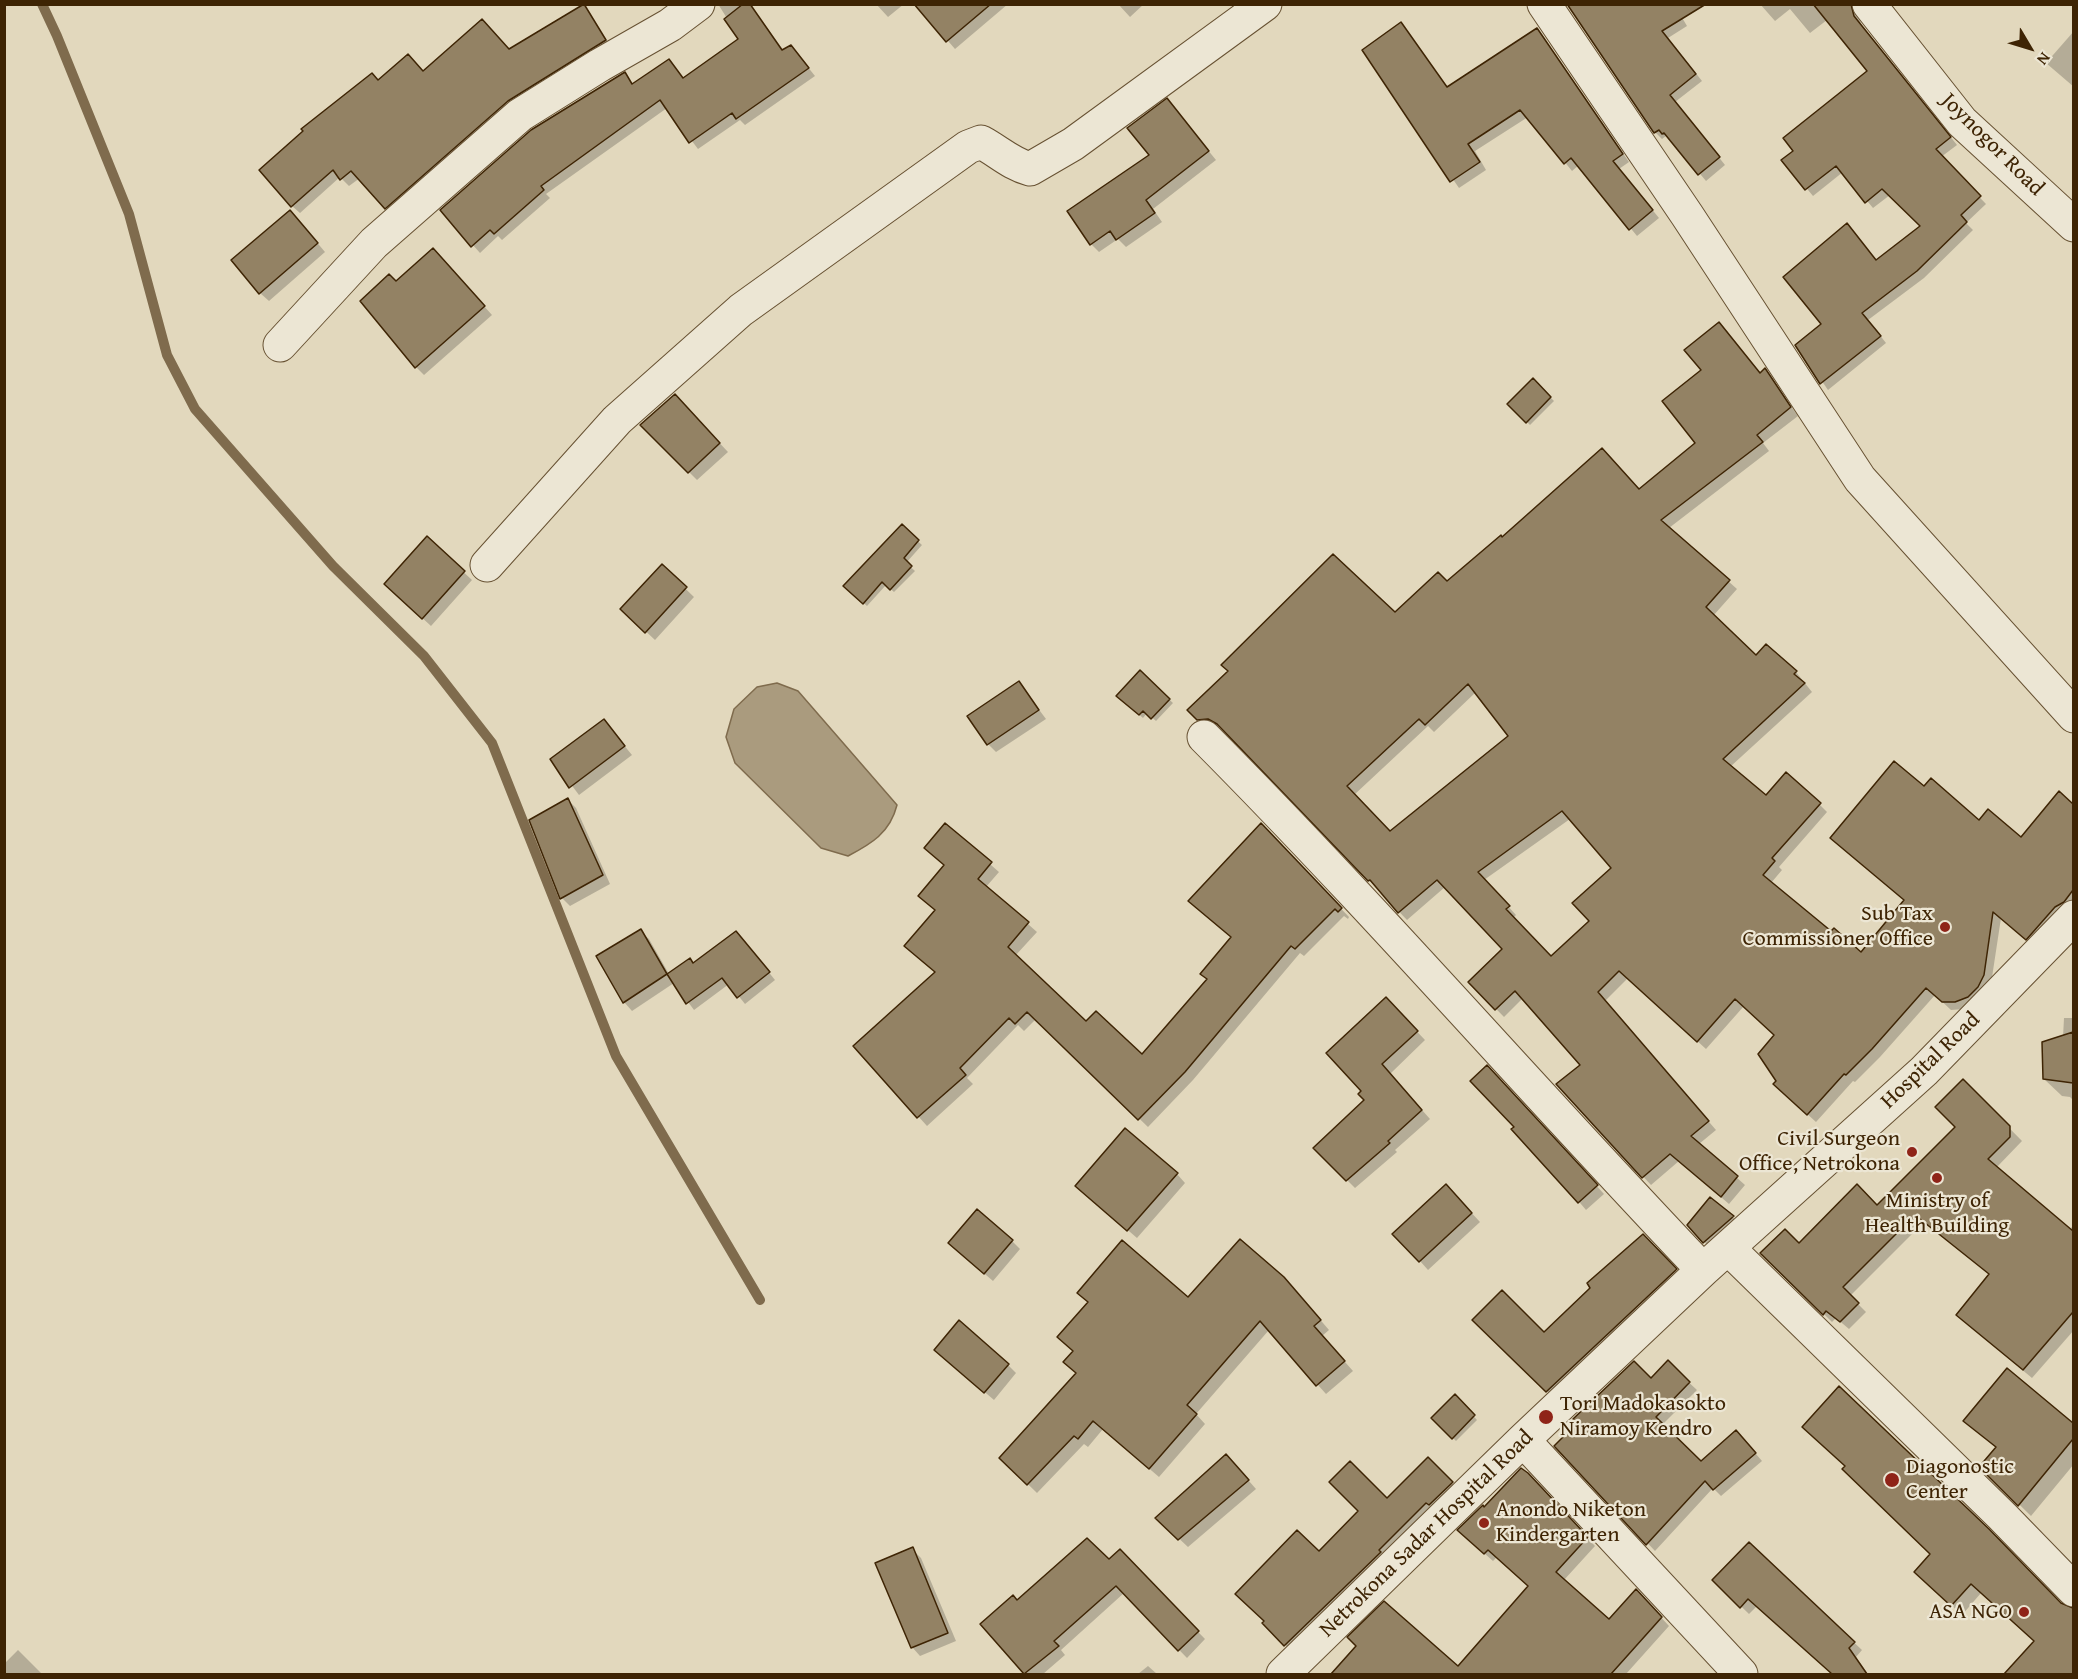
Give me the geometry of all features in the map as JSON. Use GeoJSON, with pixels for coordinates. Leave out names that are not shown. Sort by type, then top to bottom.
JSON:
{"type":"FeatureCollection","features":[{"type":"Feature","properties":{"kind":"street"},"geometry":{"type":"LineString","coordinates":[[280,345],[374,243],[520,115],[670,25],[698,4]]}},
{"type":"Feature","properties":{"kind":"street"},"geometry":{"type":"LineString","coordinates":[[487,565],[617,420],[741,310],[968,147],[981,142],[997,150],[1017,166],[1030,169],[1073,144],[1265,4]]}},
{"type":"Feature","properties":{"kind":"street"},"geometry":{"type":"LineString","coordinates":[[1544,4],[1687,215],[1860,479],[2073,716]]}},
{"type":"Feature","properties":{"kind":"street","name":"Joynogor Road"},"geometry":{"type":"LineString","coordinates":[[1869,4],[1962,122],[2073,225]]}},
{"type":"Feature","properties":{"kind":"street"},"geometry":{"type":"LineString","coordinates":[[1204,737],[1284,818],[1703,1270]]}},
{"type":"Feature","properties":{"kind":"street","name":"Hospital Road"},"geometry":{"type":"LineString","coordinates":[[1703,1270],[1924,1071],[2073,917]]}},
{"type":"Feature","properties":{"kind":"street"},"geometry":{"type":"LineString","coordinates":[[1728,1248],[2002,1516],[2073,1590]]}},
{"type":"Feature","properties":{"kind":"street","name":"Netrokona Sadar Hospital Road"},"geometry":{"type":"LineString","coordinates":[[1283,1674],[1523,1440],[1703,1270]]}},
{"type":"Feature","properties":{"kind":"street"},"geometry":{"type":"LineString","coordinates":[[1523,1440],[1742,1674]]}},
{"type":"Feature","properties":{"kind":"shaded area"},"geometry":{"type":"Polygon","coordinates":[[[777,683],[798,691],[897,805],[890,823],[884,830],[872,842],[848,856],[821,848],[735,763],[726,737],[734,709],[757,687],[777,683]]]}},
{"type":"Feature","properties":{"kind":"building"},"geometry":{"type":"Polygon","coordinates":[[[584,4],[606,40],[508,101],[385,209],[351,171],[340,180],[333,170],[291,207],[259,170],[303,131],[301,129],[372,73],[378,80],[408,54],[423,71],[482,19],[509,49],[584,4]]]}},
{"type":"Feature","properties":{"kind":"building"},"geometry":{"type":"Polygon","coordinates":[[[743,4],[750,4],[782,50],[791,45],[809,68],[736,119],[732,113],[689,143],[660,100],[541,186],[544,190],[494,234],[490,230],[471,247],[440,210],[531,130],[625,72],[632,84],[669,59],[683,78],[738,39],[724,19],[743,4]]]}},
{"type":"Feature","properties":{"kind":"building"},"geometry":{"type":"Polygon","coordinates":[[[914,4],[991,4],[946,42],[914,4]]]}},
{"type":"Feature","properties":{"kind":"building"},"geometry":{"type":"Polygon","coordinates":[[[1567,4],[1706,4],[1662,31],[1696,74],[1670,95],[1720,157],[1698,175],[1664,133],[1662,134],[1659,130],[1654,133],[1567,4]]]}},
{"type":"Feature","properties":{"kind":"building"},"geometry":{"type":"Polygon","coordinates":[[[1813,4],[1851,4],[1854,16],[1951,137],[1936,149],[1981,196],[1961,215],[1967,222],[1917,271],[1862,313],[1881,336],[1820,384],[1795,345],[1821,324],[1783,277],[1847,223],[1876,260],[1920,226],[1882,189],[1865,203],[1836,166],[1805,190],[1781,160],[1793,151],[1783,138],[1867,71],[1813,4]]]}},
{"type":"Feature","properties":{"kind":"building"},"geometry":{"type":"Polygon","coordinates":[[[1401,22],[1447,87],[1537,28],[1623,154],[1613,161],[1653,210],[1629,230],[1571,158],[1564,164],[1520,110],[1468,144],[1480,162],[1450,182],[1362,50],[1401,22]]]}},
{"type":"Feature","properties":{"kind":"building"},"geometry":{"type":"Polygon","coordinates":[[[1167,98],[1209,151],[1146,200],[1155,213],[1116,240],[1110,231],[1090,245],[1067,211],[1149,155],[1127,128],[1167,98]]]}},
{"type":"Feature","properties":{"kind":"building"},"geometry":{"type":"Polygon","coordinates":[[[290,210],[318,243],[259,294],[231,260],[290,210]]]}},
{"type":"Feature","properties":{"kind":"building"},"geometry":{"type":"Polygon","coordinates":[[[433,248],[485,306],[415,368],[360,301],[389,274],[396,281],[433,248]]]}},
{"type":"Feature","properties":{"kind":"building"},"geometry":{"type":"Polygon","coordinates":[[[1719,322],[1760,373],[1765,368],[1791,407],[1757,435],[1763,442],[1661,520],[1730,580],[1706,607],[1756,655],[1766,644],[1797,671],[1794,674],[1805,683],[1723,759],[1766,795],[1786,772],[1821,803],[1772,858],[1775,861],[1763,875],[1831,931],[1834,928],[1861,952],[1904,900],[1830,838],[1894,761],[1924,786],[1931,778],[1979,820],[1988,809],[2021,837],[2059,791],[2073,804],[2073,890],[2064,902],[2055,907],[2026,940],[1993,912],[1984,975],[1978,987],[1968,997],[1955,1002],[1942,1002],[1926,988],[1872,1049],[1846,1075],[1844,1074],[1807,1115],[1773,1084],[1776,1081],[1758,1054],[1774,1035],[1735,999],[1697,1042],[1619,971],[1598,992],[1709,1121],[1691,1136],[1738,1176],[1721,1197],[1670,1154],[1642,1178],[1556,1084],[1580,1065],[1515,991],[1495,1010],[1468,982],[1502,949],[1437,880],[1398,913],[1370,880],[1368,881],[1217,724],[1208,719],[1197,720],[1187,710],[1228,671],[1221,665],[1333,554],[1395,612],[1438,572],[1447,581],[1501,535],[1502,537],[1602,448],[1639,489],[1695,443],[1662,401],[1701,370],[1684,350],[1719,322]],[[1468,684],[1425,725],[1419,719],[1347,786],[1390,831],[1508,736],[1468,684]],[[1562,811],[1478,872],[1510,906],[1506,909],[1551,956],[1589,921],[1572,903],[1611,868],[1562,811]]]}},
{"type":"Feature","properties":{"kind":"building"},"geometry":{"type":"Polygon","coordinates":[[[1533,378],[1551,397],[1526,423],[1507,404],[1533,378]]]}},
{"type":"Feature","properties":{"kind":"building"},"geometry":{"type":"Polygon","coordinates":[[[675,394],[720,443],[688,473],[640,425],[675,394]]]}},
{"type":"Feature","properties":{"kind":"building"},"geometry":{"type":"Polygon","coordinates":[[[902,524],[919,540],[904,558],[912,566],[890,590],[882,582],[863,604],[843,586],[902,524]]]}},
{"type":"Feature","properties":{"kind":"building"},"geometry":{"type":"Polygon","coordinates":[[[427,536],[465,571],[422,619],[384,584],[427,536]]]}},
{"type":"Feature","properties":{"kind":"building"},"geometry":{"type":"Polygon","coordinates":[[[662,564],[687,587],[645,633],[620,609],[662,564]]]}},
{"type":"Feature","properties":{"kind":"building"},"geometry":{"type":"Polygon","coordinates":[[[1140,670],[1170,699],[1151,719],[1143,711],[1139,715],[1116,696],[1140,670]]]}},
{"type":"Feature","properties":{"kind":"building"},"geometry":{"type":"Polygon","coordinates":[[[1019,681],[1039,710],[987,745],[967,716],[1019,681]]]}},
{"type":"Feature","properties":{"kind":"building"},"geometry":{"type":"Polygon","coordinates":[[[604,719],[625,746],[569,788],[550,759],[604,719]]]}},
{"type":"Feature","properties":{"kind":"building"},"geometry":{"type":"Polygon","coordinates":[[[568,798],[603,875],[560,899],[529,820],[568,798]]]}},
{"type":"Feature","properties":{"kind":"building"},"geometry":{"type":"Polygon","coordinates":[[[945,823],[992,862],[978,879],[1029,922],[1008,947],[1086,1021],[1096,1011],[1142,1054],[1207,979],[1200,974],[1231,937],[1188,901],[1261,823],[1342,908],[1338,912],[1335,909],[1295,949],[1291,946],[1185,1072],[1138,1120],[1027,1012],[1015,1024],[1009,1018],[960,1068],[966,1075],[917,1118],[853,1046],[935,972],[904,946],[935,910],[918,896],[944,865],[924,848],[945,823]]]}},
{"type":"Feature","properties":{"kind":"building"},"geometry":{"type":"Polygon","coordinates":[[[641,929],[667,974],[623,1003],[596,956],[641,929]]]}},
{"type":"Feature","properties":{"kind":"building"},"geometry":{"type":"Polygon","coordinates":[[[736,931],[770,972],[737,998],[722,978],[686,1004],[667,974],[690,958],[693,963],[736,931]]]}},
{"type":"Feature","properties":{"kind":"building"},"geometry":{"type":"Polygon","coordinates":[[[1386,997],[1418,1031],[1382,1064],[1422,1110],[1388,1141],[1390,1143],[1346,1181],[1313,1148],[1364,1100],[1358,1094],[1361,1091],[1326,1053],[1386,997]]]}},
{"type":"Feature","properties":{"kind":"building"},"geometry":{"type":"Polygon","coordinates":[[[2073,1032],[2073,1083],[2043,1079],[2042,1042],[2073,1032]]]}},
{"type":"Feature","properties":{"kind":"building"},"geometry":{"type":"Polygon","coordinates":[[[1487,1065],[1598,1185],[1578,1203],[1511,1129],[1514,1127],[1470,1081],[1487,1065]]]}},
{"type":"Feature","properties":{"kind":"building"},"geometry":{"type":"Polygon","coordinates":[[[1963,1079],[2010,1126],[2010,1137],[1988,1159],[2073,1231],[2073,1312],[2023,1370],[1956,1315],[1989,1274],[1915,1215],[1843,1287],[1859,1303],[1840,1322],[1826,1311],[1823,1315],[1760,1253],[1785,1229],[1799,1243],[1857,1184],[1877,1205],[1955,1127],[1935,1107],[1963,1079]]]}},
{"type":"Feature","properties":{"kind":"building"},"geometry":{"type":"Polygon","coordinates":[[[1125,1128],[1178,1173],[1127,1231],[1075,1186],[1125,1128]]]}},
{"type":"Feature","properties":{"kind":"building"},"geometry":{"type":"Polygon","coordinates":[[[1446,1184],[1472,1213],[1419,1262],[1392,1234],[1446,1184]]]}},
{"type":"Feature","properties":{"kind":"building"},"geometry":{"type":"Polygon","coordinates":[[[1710,1197],[1734,1216],[1703,1243],[1687,1225],[1710,1197]]]}},
{"type":"Feature","properties":{"kind":"building"},"geometry":{"type":"Polygon","coordinates":[[[977,1209],[1013,1240],[984,1274],[948,1243],[977,1209]]]}},
{"type":"Feature","properties":{"kind":"building"},"geometry":{"type":"Polygon","coordinates":[[[1643,1234],[1677,1269],[1546,1392],[1472,1320],[1502,1290],[1544,1332],[1590,1288],[1587,1283],[1643,1234]]]}},
{"type":"Feature","properties":{"kind":"building"},"geometry":{"type":"Polygon","coordinates":[[[1240,1239],[1284,1277],[1321,1320],[1314,1326],[1345,1361],[1316,1386],[1260,1321],[1187,1405],[1197,1414],[1149,1469],[1093,1421],[1078,1439],[1074,1436],[1027,1485],[999,1458],[1076,1373],[1063,1362],[1073,1351],[1057,1337],[1088,1302],[1077,1293],[1122,1240],[1188,1297],[1240,1239]]]}},
{"type":"Feature","properties":{"kind":"building"},"geometry":{"type":"Polygon","coordinates":[[[959,1320],[1009,1364],[984,1393],[934,1350],[959,1320]]]}},
{"type":"Feature","properties":{"kind":"building"},"geometry":{"type":"Polygon","coordinates":[[[1668,1360],[1690,1382],[1656,1417],[1701,1461],[1736,1430],[1756,1453],[1713,1490],[1705,1481],[1646,1545],[1554,1446],[1577,1423],[1573,1419],[1634,1361],[1651,1378],[1668,1360]]]}},
{"type":"Feature","properties":{"kind":"building"},"geometry":{"type":"Polygon","coordinates":[[[2007,1368],[2073,1423],[2073,1439],[2018,1506],[1979,1467],[1996,1447],[1963,1421],[2007,1368]]]}},
{"type":"Feature","properties":{"kind":"building"},"geometry":{"type":"Polygon","coordinates":[[[1839,1386],[1989,1529],[2061,1603],[2073,1608],[2073,1674],[2004,1674],[2034,1641],[1971,1584],[1951,1606],[1914,1572],[1930,1554],[1842,1469],[1845,1466],[1802,1427],[1839,1386]]]}},
{"type":"Feature","properties":{"kind":"building"},"geometry":{"type":"Polygon","coordinates":[[[1455,1394],[1475,1415],[1452,1439],[1431,1418],[1455,1394]]]}},
{"type":"Feature","properties":{"kind":"building"},"geometry":{"type":"Polygon","coordinates":[[[1226,1454],[1249,1480],[1178,1540],[1155,1518],[1226,1454]]]}},
{"type":"Feature","properties":{"kind":"building"},"geometry":{"type":"Polygon","coordinates":[[[1428,1457],[1453,1482],[1429,1505],[1426,1503],[1379,1550],[1381,1552],[1284,1646],[1262,1623],[1264,1621],[1235,1594],[1297,1530],[1319,1551],[1358,1511],[1329,1482],[1350,1461],[1387,1498],[1428,1457]]]}},
{"type":"Feature","properties":{"kind":"building"},"geometry":{"type":"Polygon","coordinates":[[[1521,1468],[1588,1537],[1556,1572],[1609,1619],[1636,1589],[1662,1617],[1611,1674],[1331,1674],[1356,1646],[1347,1637],[1384,1601],[1458,1666],[1528,1586],[1488,1550],[1484,1554],[1457,1530],[1483,1505],[1484,1507],[1521,1468]]]}},
{"type":"Feature","properties":{"kind":"building"},"geometry":{"type":"Polygon","coordinates":[[[1087,1538],[1109,1559],[1120,1549],[1199,1631],[1178,1651],[1116,1586],[1054,1641],[1059,1646],[1024,1674],[980,1624],[1013,1595],[1017,1600],[1087,1538]]]}},
{"type":"Feature","properties":{"kind":"building"},"geometry":{"type":"Polygon","coordinates":[[[1749,1542],[1855,1642],[1849,1648],[1867,1674],[1832,1674],[1748,1599],[1740,1608],[1712,1580],[1749,1542]]]}},
{"type":"Feature","properties":{"kind":"building"},"geometry":{"type":"Polygon","coordinates":[[[913,1547],[948,1633],[911,1648],[875,1563],[913,1547]]]}},
{"type":"Feature","properties":{"kind":"waterway"},"geometry":{"type":"LineString","coordinates":[[42,4],[129,214],[167,355],[195,409],[333,566],[424,656],[492,743],[616,1056],[760,1300]]}},
{"type":"Feature","properties":{"kind":"place","name":"Sub Tax Commissioner Office"},"geometry":{"type":"Point","coordinates":[1945,927]}},
{"type":"Feature","properties":{"kind":"place","name":"Civil Surgeon Office, Netrokona"},"geometry":{"type":"Point","coordinates":[1912,1152]}},
{"type":"Feature","properties":{"kind":"place","name":"Ministry of Health Building"},"geometry":{"type":"Point","coordinates":[1937,1178]}},
{"type":"Feature","properties":{"kind":"place","name":"Tori Madokasokto Niramoy Kendro"},"geometry":{"type":"Point","coordinates":[1546,1417]}},
{"type":"Feature","properties":{"kind":"place","name":"Diagonostic Center"},"geometry":{"type":"Point","coordinates":[1892,1480]}},
{"type":"Feature","properties":{"kind":"place","name":"Anondo Niketon Kindergarten"},"geometry":{"type":"Point","coordinates":[1484,1523]}},
{"type":"Feature","properties":{"kind":"place","name":"ASA NGO"},"geometry":{"type":"Point","coordinates":[2024,1612]}}]}
